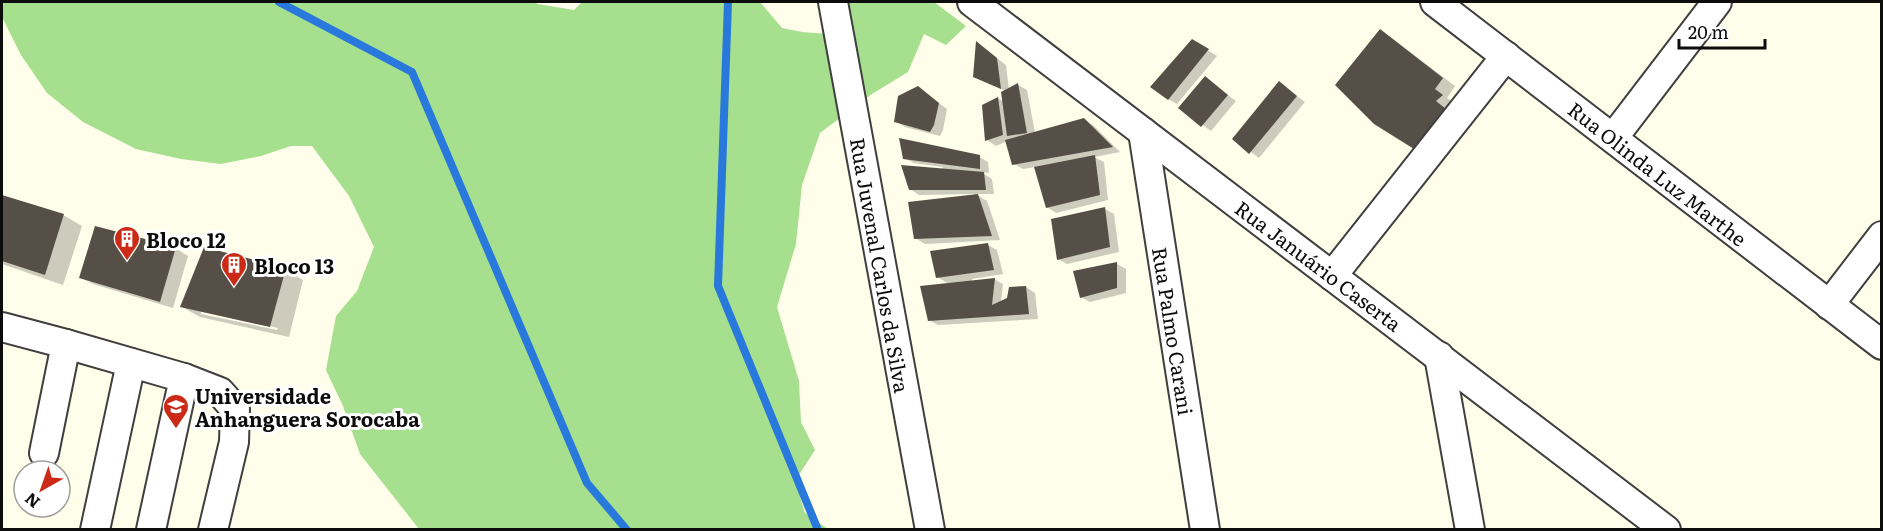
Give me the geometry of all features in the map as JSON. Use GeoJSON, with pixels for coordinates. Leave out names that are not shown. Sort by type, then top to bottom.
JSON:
{"type":"FeatureCollection","features":[{"type":"Feature","properties":{"kind":"street","name":"Rua Juvenal Carlos da Silva"},"geometry":{"type":"LineString","coordinates":[[833,2],[930,530]]}},
{"type":"Feature","properties":{"kind":"street","name":"Rua Januário Caserta"},"geometry":{"type":"LineString","coordinates":[[972,2],[1666,530]]}},
{"type":"Feature","properties":{"kind":"street","name":"Rua Olinda Luz Marthe"},"geometry":{"type":"LineString","coordinates":[[1435,2],[1881,345]]}},
{"type":"Feature","properties":{"kind":"street"},"geometry":{"type":"LineString","coordinates":[[1613,138],[1717,2]]}},
{"type":"Feature","properties":{"kind":"street"},"geometry":{"type":"LineString","coordinates":[[1332,276],[1431,154],[1506,56]]}},
{"type":"Feature","properties":{"kind":"street","name":"Rua Palmo Carani"},"geometry":{"type":"LineString","coordinates":[[1143,132],[1205,530]]}},
{"type":"Feature","properties":{"kind":"street"},"geometry":{"type":"LineString","coordinates":[[1829,305],[1881,236]]}},
{"type":"Feature","properties":{"kind":"street"},"geometry":{"type":"LineString","coordinates":[[2,327],[184,378],[220,392],[235,409],[234,442],[213,530]]}},
{"type":"Feature","properties":{"kind":"street"},"geometry":{"type":"LineString","coordinates":[[45,453],[66,344]]}},
{"type":"Feature","properties":{"kind":"street"},"geometry":{"type":"LineString","coordinates":[[1438,356],[1470,530]]}},
{"type":"Feature","properties":{"kind":"street"},"geometry":{"type":"LineString","coordinates":[[95,530],[131,363]]}},
{"type":"Feature","properties":{"kind":"street"},"geometry":{"type":"LineString","coordinates":[[151,530],[184,378]]}},
{"type":"Feature","properties":{"kind":"green space"},"geometry":{"type":"Polygon","coordinates":[[[2,2],[533,2],[574,10],[582,2],[760,2],[782,28],[841,35],[838,2],[934,2],[966,26],[946,45],[924,34],[908,72],[872,94],[820,133],[802,185],[796,244],[777,307],[799,381],[801,422],[815,450],[795,481],[805,513],[828,529],[419,529],[360,454],[343,406],[326,370],[336,316],[357,291],[374,247],[349,196],[312,146],[291,146],[261,156],[221,164],[181,159],[136,149],[83,122],[47,93],[21,55],[2,17],[2,2]]]}},
{"type":"Feature","properties":{"kind":"building"},"geometry":{"type":"Polygon","coordinates":[[[1380,29],[1443,78],[1435,89],[1443,95],[1436,101],[1446,109],[1414,149],[1374,124],[1335,85],[1380,29]]]}},
{"type":"Feature","properties":{"kind":"building"},"geometry":{"type":"Polygon","coordinates":[[[1192,39],[1209,49],[1168,100],[1150,87],[1192,39]]]}},
{"type":"Feature","properties":{"kind":"building"},"geometry":{"type":"Polygon","coordinates":[[[976,41],[997,58],[1001,89],[973,77],[976,41]]]}},
{"type":"Feature","properties":{"kind":"building"},"geometry":{"type":"Polygon","coordinates":[[[1205,76],[1228,95],[1201,127],[1178,108],[1205,76]]]}},
{"type":"Feature","properties":{"kind":"building"},"geometry":{"type":"Polygon","coordinates":[[[1279,81],[1297,96],[1249,154],[1232,139],[1279,81]]]}},
{"type":"Feature","properties":{"kind":"building"},"geometry":{"type":"Polygon","coordinates":[[[1018,83],[1027,133],[1007,136],[1001,92],[1018,83]]]}},
{"type":"Feature","properties":{"kind":"building"},"geometry":{"type":"Polygon","coordinates":[[[918,86],[939,103],[930,132],[894,122],[898,96],[918,86]]]}},
{"type":"Feature","properties":{"kind":"building"},"geometry":{"type":"Polygon","coordinates":[[[998,97],[1003,135],[985,141],[982,105],[998,97]]]}},
{"type":"Feature","properties":{"kind":"building"},"geometry":{"type":"Polygon","coordinates":[[[1084,118],[1113,147],[1012,165],[1005,140],[1084,118]]]}},
{"type":"Feature","properties":{"kind":"building"},"geometry":{"type":"Polygon","coordinates":[[[899,138],[980,155],[980,169],[903,159],[899,138]]]}},
{"type":"Feature","properties":{"kind":"building"},"geometry":{"type":"Polygon","coordinates":[[[1095,155],[1100,195],[1046,208],[1034,167],[1095,155]]]}},
{"type":"Feature","properties":{"kind":"building"},"geometry":{"type":"Polygon","coordinates":[[[901,165],[984,172],[986,190],[909,190],[901,165]]]}},
{"type":"Feature","properties":{"kind":"building"},"geometry":{"type":"Polygon","coordinates":[[[978,194],[992,236],[914,239],[908,202],[978,194]]]}},
{"type":"Feature","properties":{"kind":"building"},"geometry":{"type":"Polygon","coordinates":[[[2,195],[64,214],[45,275],[2,261],[2,195]]]}},
{"type":"Feature","properties":{"kind":"building"},"geometry":{"type":"Polygon","coordinates":[[[1105,207],[1110,247],[1057,260],[1051,219],[1105,207]]]}},
{"type":"Feature","properties":{"kind":"building","name":"Bloco 12"},"geometry":{"type":"Polygon","coordinates":[[[95,226],[176,247],[160,302],[79,278],[95,226]]]}},
{"type":"Feature","properties":{"kind":"building"},"geometry":{"type":"Polygon","coordinates":[[[988,243],[994,270],[936,278],[930,251],[988,243]]]}},
{"type":"Feature","properties":{"kind":"building","name":"Bloco 13"},"geometry":{"type":"Polygon","coordinates":[[[204,247],[286,268],[270,327],[180,307],[204,247]]]}},
{"type":"Feature","properties":{"kind":"building"},"geometry":{"type":"Polygon","coordinates":[[[1117,262],[1117,288],[1080,298],[1073,271],[1117,262]]]}},
{"type":"Feature","properties":{"kind":"building"},"geometry":{"type":"Polygon","coordinates":[[[995,278],[992,305],[1007,298],[1009,287],[1026,286],[1029,314],[928,321],[920,286],[995,278]]]}},
{"type":"Feature","properties":{"kind":"waterway"},"geometry":{"type":"LineString","coordinates":[[279,2],[412,72],[587,483],[627,530]]}},
{"type":"Feature","properties":{"kind":"waterway"},"geometry":{"type":"LineString","coordinates":[[728,2],[718,286],[818,530]]}},
{"type":"Feature","properties":{"kind":"place","name":"Bloco 12"},"geometry":{"type":"Point","coordinates":[127,262]}},
{"type":"Feature","properties":{"kind":"place","name":"Bloco 13"},"geometry":{"type":"Point","coordinates":[234,288]}},
{"type":"Feature","properties":{"kind":"place","name":"Universidade Anhanguera Sorocaba"},"geometry":{"type":"Point","coordinates":[176,430]}}]}
